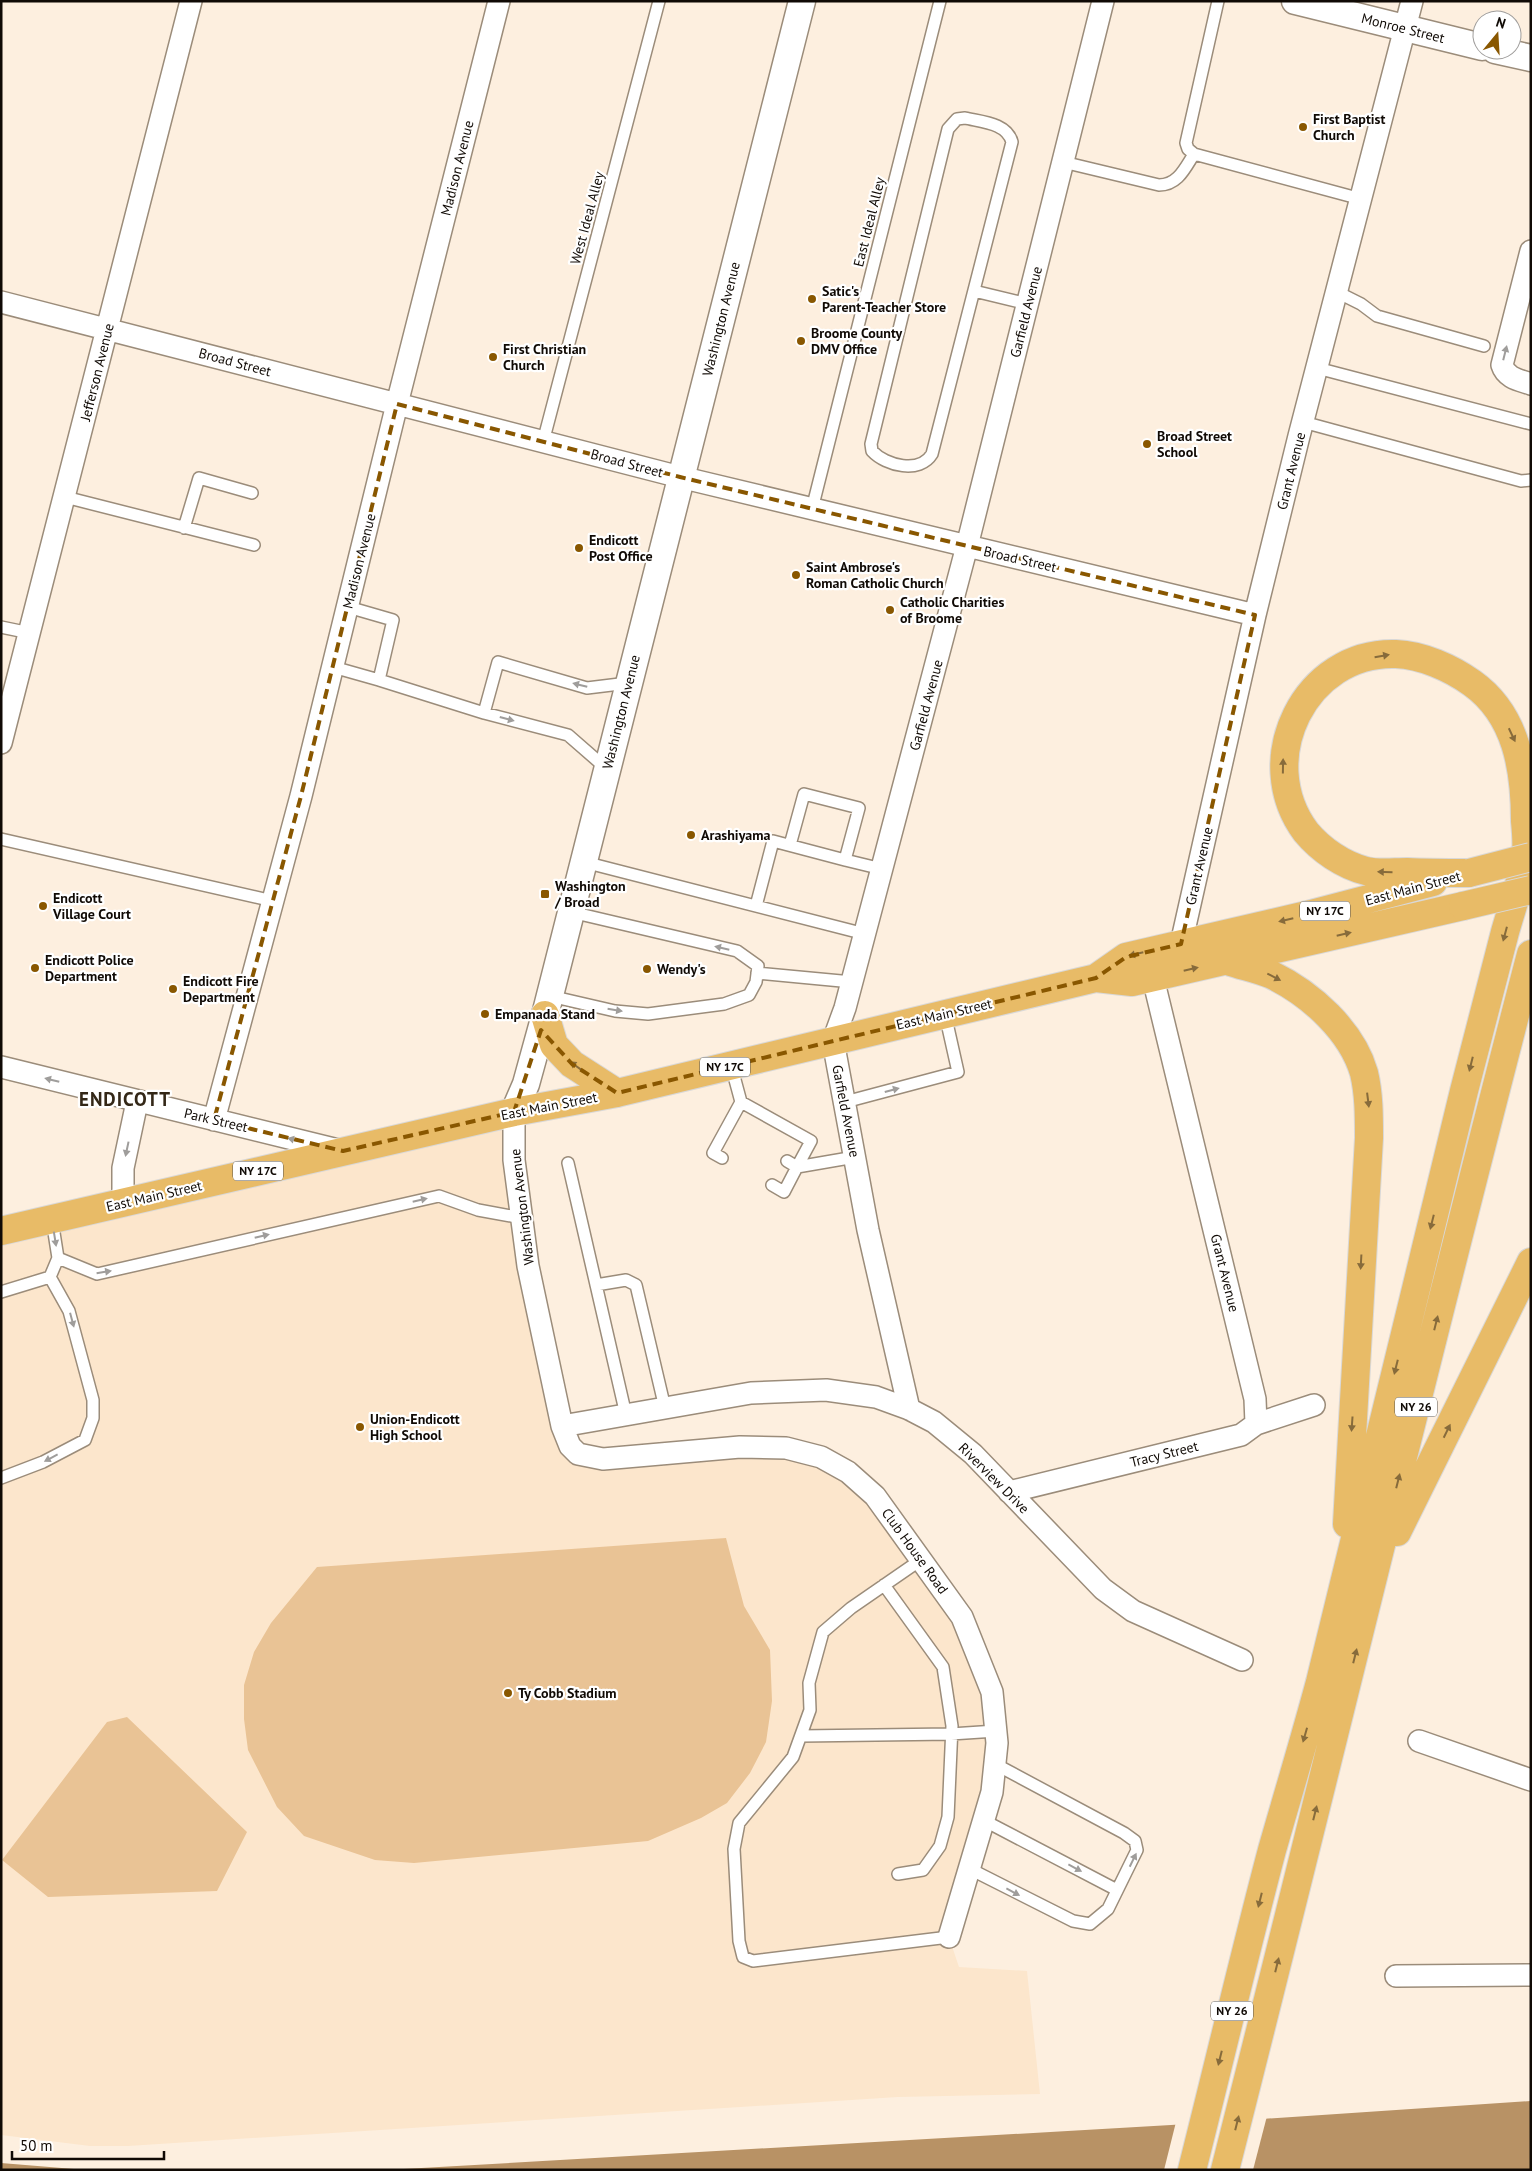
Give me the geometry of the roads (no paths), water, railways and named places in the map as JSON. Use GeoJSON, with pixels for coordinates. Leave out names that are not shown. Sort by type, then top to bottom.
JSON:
{"type":"FeatureCollection","features":[{"type":"Feature","properties":{"kind":"main road"},"geometry":{"type":"LineString","coordinates":[[1346,1575],[1483,1016],[1529,848],[1525,791],[1517,746],[1507,724],[1495,705],[1479,688],[1440,665],[1411,656],[1392,654],[1368,658],[1346,665],[1324,680],[1311,693],[1298,711],[1290,730],[1284,756],[1283,776],[1288,797],[1298,820],[1311,838],[1330,854],[1350,866],[1371,872],[1469,873]]}},
{"type":"Feature","properties":{"kind":"main road","name":"East Main Street"},"geometry":{"type":"LineString","coordinates":[[1096,978],[1126,957],[1311,914],[1469,873],[1529,848]]}},
{"type":"Feature","properties":{"kind":"main road","name":"East Main Street"},"geometry":{"type":"LineString","coordinates":[[1,1231],[514,1112],[617,1093],[1096,978],[1132,982],[1154,978],[1531,890]]}},
{"type":"Feature","properties":{"kind":"main road","name":"NY 26"},"geometry":{"type":"LineString","coordinates":[[1225,2170],[1364,1620],[1456,1239],[1531,954]]}},
{"type":"Feature","properties":{"kind":"main road","name":"NY 26"},"geometry":{"type":"LineString","coordinates":[[1192,2170],[1272,1853],[1318,1688],[1346,1575],[1347,1495],[1369,1138],[1369,1105],[1364,1073],[1350,1040],[1324,1010],[1273,976],[1228,961]]}},
{"type":"Feature","properties":{"kind":"main road"},"geometry":{"type":"LineString","coordinates":[[548,1005],[554,1045],[572,1064],[617,1093]]}},
{"type":"Feature","properties":{"kind":"main road"},"geometry":{"type":"LineString","coordinates":[[1364,1620],[1402,1522],[1531,1262]]}},
{"type":"Feature","properties":{"kind":"street","name":"Jefferson Avenue"},"geometry":{"type":"LineString","coordinates":[[1,743],[65,498],[190,1]]}},
{"type":"Feature","properties":{"kind":"street","name":"Madison Avenue"},"geometry":{"type":"LineString","coordinates":[[214,1120],[333,667],[397,404],[499,1]]}},
{"type":"Feature","properties":{"kind":"street","name":"Washington Avenue"},"geometry":{"type":"LineString","coordinates":[[562,1426],[528,1266],[514,1160],[514,1112],[526,1084],[548,1005],[680,477],[802,1]]}},
{"type":"Feature","properties":{"kind":"street","name":"Garfield Avenue"},"geometry":{"type":"LineString","coordinates":[[909,1409],[868,1230],[833,1041],[845,1008],[967,546],[1103,1]]}},
{"type":"Feature","properties":{"kind":"street","name":"Monroe Street"},"geometry":{"type":"LineString","coordinates":[[1295,1],[1472,45]]}},
{"type":"Feature","properties":{"kind":"street","name":"Grant Avenue"},"geometry":{"type":"LineString","coordinates":[[1181,944],[1255,615],[1412,1]]}},
{"type":"Feature","properties":{"kind":"street"},"geometry":{"type":"LineString","coordinates":[[1531,251],[1502,365],[1504,371],[1510,376],[1531,384]]}},
{"type":"Feature","properties":{"kind":"street","name":"Broad Street"},"geometry":{"type":"LineString","coordinates":[[1,302],[108,328],[680,477],[1255,615]]}},
{"type":"Feature","properties":{"kind":"street","name":"Grant Avenue"},"geometry":{"type":"LineString","coordinates":[[1154,978],[1255,1399],[1256,1424]]}},
{"type":"Feature","properties":{"kind":"street","name":"Park Street"},"geometry":{"type":"LineString","coordinates":[[1,1068],[343,1151]]}},
{"type":"Feature","properties":{"kind":"street"},"geometry":{"type":"LineString","coordinates":[[122,1204],[123,1168],[137,1102]]}},
{"type":"Feature","properties":{"kind":"street","name":"Riverview Drive"},"geometry":{"type":"LineString","coordinates":[[562,1426],[751,1393],[826,1390],[876,1397],[909,1409],[934,1422],[967,1448],[1103,1588],[1133,1611],[1242,1660]]}},
{"type":"Feature","properties":{"kind":"street","name":"Tracy Street"},"geometry":{"type":"LineString","coordinates":[[1009,1492],[1241,1435],[1256,1424],[1314,1405]]}},
{"type":"Feature","properties":{"kind":"street","name":"Club House Road"},"geometry":{"type":"LineString","coordinates":[[562,1426],[570,1446],[578,1454],[603,1460],[740,1447],[786,1448],[822,1457],[848,1472],[875,1496],[962,1617],[992,1692],[997,1743],[992,1792],[985,1821],[949,1937]]}},
{"type":"Feature","properties":{"kind":"street"},"geometry":{"type":"LineString","coordinates":[[1419,1741],[1531,1780]]}},
{"type":"Feature","properties":{"kind":"street"},"geometry":{"type":"LineString","coordinates":[[1396,1976],[1531,1975]]}},
{"type":"Feature","properties":{"kind":"lane","name":"West Ideal Alley"},"geometry":{"type":"LineString","coordinates":[[544,442],[660,1]]}},
{"type":"Feature","properties":{"kind":"lane","name":"East Ideal Alley"},"geometry":{"type":"LineString","coordinates":[[812,509],[940,1]]}},
{"type":"Feature","properties":{"kind":"lane"},"geometry":{"type":"LineString","coordinates":[[1218,1],[1186,142],[1188,149],[1194,154],[1361,199]]}},
{"type":"Feature","properties":{"kind":"lane"},"geometry":{"type":"LineString","coordinates":[[965,118],[1004,129],[1010,135],[1012,142],[974,291],[932,454],[924,464],[917,466],[883,460],[872,451],[871,444],[948,130],[957,119],[965,118]]}},
{"type":"Feature","properties":{"kind":"lane"},"geometry":{"type":"LineString","coordinates":[[1063,162],[1159,185],[1169,185],[1178,179],[1194,154]]}},
{"type":"Feature","properties":{"kind":"lane"},"geometry":{"type":"LineString","coordinates":[[974,291],[1028,304]]}},
{"type":"Feature","properties":{"kind":"lane"},"geometry":{"type":"LineString","coordinates":[[1337,292],[1361,304],[1377,316],[1484,346]]}},
{"type":"Feature","properties":{"kind":"lane"},"geometry":{"type":"LineString","coordinates":[[1317,368],[1531,424]]}},
{"type":"Feature","properties":{"kind":"lane"},"geometry":{"type":"LineString","coordinates":[[1303,422],[1521,481],[1531,480]]}},
{"type":"Feature","properties":{"kind":"lane"},"geometry":{"type":"LineString","coordinates":[[184,528],[198,478],[252,493]]}},
{"type":"Feature","properties":{"kind":"lane"},"geometry":{"type":"LineString","coordinates":[[65,498],[254,545]]}},
{"type":"Feature","properties":{"kind":"lane"},"geometry":{"type":"LineString","coordinates":[[348,607],[393,620],[379,680]]}},
{"type":"Feature","properties":{"kind":"lane"},"geometry":{"type":"LineString","coordinates":[[1,627],[30,632]]}},
{"type":"Feature","properties":{"kind":"lane"},"geometry":{"type":"LineString","coordinates":[[484,713],[498,662],[587,688],[628,683]]}},
{"type":"Feature","properties":{"kind":"lane"},"geometry":{"type":"LineString","coordinates":[[333,667],[484,713],[568,735],[607,769]]}},
{"type":"Feature","properties":{"kind":"lane"},"geometry":{"type":"LineString","coordinates":[[790,845],[804,794],[859,808],[845,860]]}},
{"type":"Feature","properties":{"kind":"lane"},"geometry":{"type":"LineString","coordinates":[[1,839],[273,901]]}},
{"type":"Feature","properties":{"kind":"lane"},"geometry":{"type":"LineString","coordinates":[[756,906],[773,841],[882,869]]}},
{"type":"Feature","properties":{"kind":"lane"},"geometry":{"type":"LineString","coordinates":[[584,862],[865,934]]}},
{"type":"Feature","properties":{"kind":"lane"},"geometry":{"type":"LineString","coordinates":[[548,1005],[648,1014],[724,1004],[749,995],[756,982],[758,966],[737,951],[571,912]]}},
{"type":"Feature","properties":{"kind":"lane"},"geometry":{"type":"LineString","coordinates":[[757,973],[852,982]]}},
{"type":"Feature","properties":{"kind":"lane"},"geometry":{"type":"LineString","coordinates":[[845,1102],[958,1072],[945,1014]]}},
{"type":"Feature","properties":{"kind":"lane"},"geometry":{"type":"LineString","coordinates":[[722,1158],[714,1152],[732,1130],[741,1102],[731,1065]]}},
{"type":"Feature","properties":{"kind":"lane"},"geometry":{"type":"LineString","coordinates":[[741,1102],[811,1141],[792,1164],[784,1192],[772,1185]]}},
{"type":"Feature","properties":{"kind":"lane"},"geometry":{"type":"LineString","coordinates":[[792,1164],[855,1156]]}},
{"type":"Feature","properties":{"kind":"lane"},"geometry":{"type":"LineString","coordinates":[[568,1164],[626,1415]]}},
{"type":"Feature","properties":{"kind":"lane"},"geometry":{"type":"LineString","coordinates":[[58,1258],[97,1274],[439,1196],[478,1210],[522,1218]]}},
{"type":"Feature","properties":{"kind":"lane"},"geometry":{"type":"LineString","coordinates":[[50,1277],[58,1258],[52,1220]]}},
{"type":"Feature","properties":{"kind":"lane"},"geometry":{"type":"LineString","coordinates":[[1,1292],[50,1277]]}},
{"type":"Feature","properties":{"kind":"lane"},"geometry":{"type":"LineString","coordinates":[[1,1478],[43,1462],[85,1440],[93,1418],[93,1400],[69,1311],[50,1277]]}},
{"type":"Feature","properties":{"kind":"lane"},"geometry":{"type":"LineString","coordinates":[[596,1284],[626,1280],[636,1285],[664,1408]]}},
{"type":"Feature","properties":{"kind":"lane"},"geometry":{"type":"LineString","coordinates":[[922,1559],[851,1608],[823,1632],[809,1683],[810,1710],[793,1757],[739,1823],[734,1849],[739,1941],[743,1957],[753,1961],[949,1937]]}},
{"type":"Feature","properties":{"kind":"lane"},"geometry":{"type":"LineString","coordinates":[[884,1585],[942,1667],[951,1734],[948,1817],[940,1846],[923,1870],[898,1874]]}},
{"type":"Feature","properties":{"kind":"lane"},"geometry":{"type":"LineString","coordinates":[[801,1736],[951,1734],[996,1731]]}},
{"type":"Feature","properties":{"kind":"lane"},"geometry":{"type":"LineString","coordinates":[[970,1869],[1073,1921],[1090,1924],[1108,1909],[1137,1850],[1135,1841],[995,1764]]}},
{"type":"Feature","properties":{"kind":"lane"},"geometry":{"type":"LineString","coordinates":[[985,1821],[1117,1890]]}},
{"type":"Feature","properties":{"kind":"place","name":"First Baptist Church"},"geometry":{"type":"Point","coordinates":[1303,127]}},
{"type":"Feature","properties":{"kind":"place","name":"Satic's Parent-Teacher Store"},"geometry":{"type":"Point","coordinates":[812,299]}},
{"type":"Feature","properties":{"kind":"place","name":"Broome County DMV Office"},"geometry":{"type":"Point","coordinates":[801,341]}},
{"type":"Feature","properties":{"kind":"place","name":"First Christian Church"},"geometry":{"type":"Point","coordinates":[493,357]}},
{"type":"Feature","properties":{"kind":"place","name":"Broad Street School"},"geometry":{"type":"Point","coordinates":[1147,444]}},
{"type":"Feature","properties":{"kind":"place","name":"Endicott Post Office"},"geometry":{"type":"Point","coordinates":[579,548]}},
{"type":"Feature","properties":{"kind":"place","name":"Saint Ambrose's Roman Catholic Church"},"geometry":{"type":"Point","coordinates":[796,575]}},
{"type":"Feature","properties":{"kind":"place","name":"Catholic Charities of Broome"},"geometry":{"type":"Point","coordinates":[890,610]}},
{"type":"Feature","properties":{"kind":"place","name":"Arashiyama"},"geometry":{"type":"Point","coordinates":[691,835]}},
{"type":"Feature","properties":{"kind":"place","name":"Washington / Broad"},"geometry":{"type":"Point","coordinates":[545,894]}},
{"type":"Feature","properties":{"kind":"place","name":"Endicott Village Court"},"geometry":{"type":"Point","coordinates":[43,906]}},
{"type":"Feature","properties":{"kind":"place","name":"Endicott Police Department"},"geometry":{"type":"Point","coordinates":[35,968]}},
{"type":"Feature","properties":{"kind":"place","name":"Wendy's"},"geometry":{"type":"Point","coordinates":[647,969]}},
{"type":"Feature","properties":{"kind":"place","name":"Endicott Fire Department"},"geometry":{"type":"Point","coordinates":[173,989]}},
{"type":"Feature","properties":{"kind":"place","name":"Empanada Stand"},"geometry":{"type":"Point","coordinates":[485,1014]}},
{"type":"Feature","properties":{"kind":"place","name":"Union-Endicott High School"},"geometry":{"type":"Point","coordinates":[360,1427]}},
{"type":"Feature","properties":{"kind":"place","name":"Ty Cobb Stadium"},"geometry":{"type":"Point","coordinates":[508,1693]}},
{"type":"Feature","properties":{"kind":"district","name":"ENDICOTT"},"geometry":{"type":"Point","coordinates":[125,1099]}}]}
